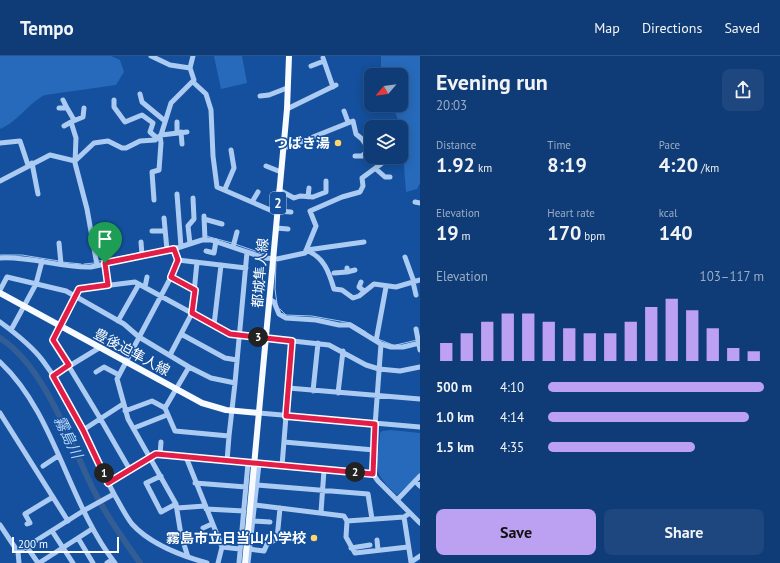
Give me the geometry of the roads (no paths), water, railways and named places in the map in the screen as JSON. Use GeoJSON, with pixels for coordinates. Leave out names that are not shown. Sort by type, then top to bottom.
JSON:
{"type":"FeatureCollection","features":[{"type":"Feature","properties":{"kind":"main road","name":"都城隼人線"},"geometry":{"type":"LineString","coordinates":[[245,563],[287,109],[289,56]]}},
{"type":"Feature","properties":{"kind":"main road","name":"豊後迫隼人線"},"geometry":{"type":"LineString","coordinates":[[0,293],[202,403],[232,410],[259,413]]}},
{"type":"Feature","properties":{"kind":"street"},"geometry":{"type":"LineString","coordinates":[[151,56],[170,65],[190,68]]}},
{"type":"Feature","properties":{"kind":"street"},"geometry":{"type":"LineString","coordinates":[[154,200],[152,172],[159,170],[161,145],[159,136],[171,104],[193,82],[194,78],[190,68],[193,56]]}},
{"type":"Feature","properties":{"kind":"street"},"geometry":{"type":"LineString","coordinates":[[287,109],[334,86],[324,60],[311,66]]}},
{"type":"Feature","properties":{"kind":"street"},"geometry":{"type":"LineString","coordinates":[[193,82],[206,94],[211,110],[213,156],[218,187],[277,212],[291,212]]}},
{"type":"Feature","properties":{"kind":"street"},"geometry":{"type":"LineString","coordinates":[[260,96],[269,95],[287,88]]}},
{"type":"Feature","properties":{"kind":"street"},"geometry":{"type":"LineString","coordinates":[[140,94],[142,102],[165,121]]}},
{"type":"Feature","properties":{"kind":"street"},"geometry":{"type":"LineString","coordinates":[[63,100],[67,108],[69,123]]}},
{"type":"Feature","properties":{"kind":"street"},"geometry":{"type":"LineString","coordinates":[[114,100],[114,107],[124,122],[142,115],[153,123],[150,132],[159,136]]}},
{"type":"Feature","properties":{"kind":"street"},"geometry":{"type":"LineString","coordinates":[[59,108],[67,108]]}},
{"type":"Feature","properties":{"kind":"street"},"geometry":{"type":"LineString","coordinates":[[69,123],[84,116],[84,108]]}},
{"type":"Feature","properties":{"kind":"street"},"geometry":{"type":"LineString","coordinates":[[344,111],[348,122]]}},
{"type":"Feature","properties":{"kind":"street"},"geometry":{"type":"LineString","coordinates":[[68,116],[69,123],[76,138],[75,161],[97,263]]}},
{"type":"Feature","properties":{"kind":"street"},"geometry":{"type":"LineString","coordinates":[[283,146],[288,147],[353,121],[356,134],[364,142]]}},
{"type":"Feature","properties":{"kind":"street"},"geometry":{"type":"LineString","coordinates":[[177,122],[182,144]]}},
{"type":"Feature","properties":{"kind":"street"},"geometry":{"type":"LineString","coordinates":[[75,161],[94,143],[108,141],[122,148],[126,148],[140,141],[152,141],[159,136],[187,132]]}},
{"type":"Feature","properties":{"kind":"street"},"geometry":{"type":"LineString","coordinates":[[18,136],[30,164],[38,194]]}},
{"type":"Feature","properties":{"kind":"street"},"geometry":{"type":"LineString","coordinates":[[0,143],[20,141]]}},
{"type":"Feature","properties":{"kind":"street"},"geometry":{"type":"LineString","coordinates":[[225,190],[234,168],[231,150]]}},
{"type":"Feature","properties":{"kind":"street"},"geometry":{"type":"LineString","coordinates":[[0,181],[30,164],[52,155],[75,161]]}},
{"type":"Feature","properties":{"kind":"street"},"geometry":{"type":"LineString","coordinates":[[354,156],[362,159],[364,157]]}},
{"type":"Feature","properties":{"kind":"street"},"geometry":{"type":"LineString","coordinates":[[0,258],[19,257],[42,261],[61,262],[78,267],[105,263],[167,248],[174,249],[180,245],[205,238],[216,242],[234,245],[247,252],[265,258],[273,259],[305,253],[316,226],[310,211],[344,196],[359,192],[363,186],[362,178],[381,164]]}},
{"type":"Feature","properties":{"kind":"street"},"geometry":{"type":"LineString","coordinates":[[266,166],[281,172]]}},
{"type":"Feature","properties":{"kind":"street"},"geometry":{"type":"LineString","coordinates":[[376,169],[386,177],[390,177]]}},
{"type":"Feature","properties":{"kind":"street"},"geometry":{"type":"LineString","coordinates":[[279,190],[294,198],[313,197],[326,192],[326,182]]}},
{"type":"Feature","properties":{"kind":"street"},"geometry":{"type":"LineString","coordinates":[[308,197],[309,188]]}},
{"type":"Feature","properties":{"kind":"street"},"geometry":{"type":"LineString","coordinates":[[252,202],[258,192]]}},
{"type":"Feature","properties":{"kind":"street"},"geometry":{"type":"LineString","coordinates":[[177,194],[180,245]]}},
{"type":"Feature","properties":{"kind":"street"},"geometry":{"type":"LineString","coordinates":[[190,242],[188,226],[194,219],[193,198]]}},
{"type":"Feature","properties":{"kind":"street"},"geometry":{"type":"LineString","coordinates":[[164,218],[167,248]]}},
{"type":"Feature","properties":{"kind":"street"},"geometry":{"type":"LineString","coordinates":[[205,238],[204,218],[222,224]]}},
{"type":"Feature","properties":{"kind":"street"},"geometry":{"type":"LineString","coordinates":[[276,228],[288,229]]}},
{"type":"Feature","properties":{"kind":"street"},"geometry":{"type":"LineString","coordinates":[[152,231],[165,231]]}},
{"type":"Feature","properties":{"kind":"street"},"geometry":{"type":"LineString","coordinates":[[234,245],[237,232]]}},
{"type":"Feature","properties":{"kind":"street"},"geometry":{"type":"LineString","coordinates":[[93,240],[105,238]]}},
{"type":"Feature","properties":{"kind":"street"},"geometry":{"type":"LineString","coordinates":[[141,242],[142,253]]}},
{"type":"Feature","properties":{"kind":"street"},"geometry":{"type":"LineString","coordinates":[[206,251],[215,253],[216,242]]}},
{"type":"Feature","properties":{"kind":"street"},"geometry":{"type":"LineString","coordinates":[[306,250],[364,242]]}},
{"type":"Feature","properties":{"kind":"street"},"geometry":{"type":"LineString","coordinates":[[59,243],[61,262]]}},
{"type":"Feature","properties":{"kind":"street"},"geometry":{"type":"LineString","coordinates":[[95,252],[106,249]]}},
{"type":"Feature","properties":{"kind":"street"},"geometry":{"type":"LineString","coordinates":[[174,249],[178,260],[171,277],[125,362],[117,379],[117,385],[125,411],[177,506],[181,532],[188,557]]}},
{"type":"Feature","properties":{"kind":"street"},"geometry":{"type":"LineString","coordinates":[[306,250],[315,254],[322,261],[334,284]]}},
{"type":"Feature","properties":{"kind":"street"},"geometry":{"type":"LineString","coordinates":[[227,461],[247,252]]}},
{"type":"Feature","properties":{"kind":"street"},"geometry":{"type":"LineString","coordinates":[[406,257],[416,281],[416,296]]}},
{"type":"Feature","properties":{"kind":"street"},"geometry":{"type":"LineString","coordinates":[[178,260],[246,268]]}},
{"type":"Feature","properties":{"kind":"street"},"geometry":{"type":"LineString","coordinates":[[11,330],[36,284],[42,261]]}},
{"type":"Feature","properties":{"kind":"street"},"geometry":{"type":"LineString","coordinates":[[170,355],[192,313],[197,262]]}},
{"type":"Feature","properties":{"kind":"street"},"geometry":{"type":"LineString","coordinates":[[105,263],[108,285]]}},
{"type":"Feature","properties":{"kind":"street"},"geometry":{"type":"LineString","coordinates":[[214,325],[221,265]]}},
{"type":"Feature","properties":{"kind":"street"},"geometry":{"type":"LineString","coordinates":[[355,270],[334,273],[334,289],[342,290],[354,298],[359,296],[374,284],[386,287],[396,287],[416,281]]}},
{"type":"Feature","properties":{"kind":"street"},"geometry":{"type":"LineString","coordinates":[[0,290],[7,277],[66,292],[74,298],[118,321],[139,337],[189,367],[211,378],[235,384]]}},
{"type":"Feature","properties":{"kind":"street"},"geometry":{"type":"LineString","coordinates":[[145,287],[147,277]]}},
{"type":"Feature","properties":{"kind":"street"},"geometry":{"type":"LineString","coordinates":[[171,277],[195,290]]}},
{"type":"Feature","properties":{"kind":"street"},"geometry":{"type":"LineString","coordinates":[[130,470],[53,340],[79,289],[135,282],[230,334],[329,345],[343,351],[366,365],[379,369],[400,371],[420,367]]}},
{"type":"Feature","properties":{"kind":"street"},"geometry":{"type":"LineString","coordinates":[[361,282],[359,287],[364,291]]}},
{"type":"Feature","properties":{"kind":"street"},"geometry":{"type":"LineString","coordinates":[[118,321],[139,284]]}},
{"type":"Feature","properties":{"kind":"street"},"geometry":{"type":"LineString","coordinates":[[386,287],[378,340],[379,369],[373,474],[378,481],[420,523]]}},
{"type":"Feature","properties":{"kind":"street"},"geometry":{"type":"LineString","coordinates":[[269,298],[274,302],[279,314],[283,317],[316,320],[339,325],[350,325],[394,347],[418,342]]}},
{"type":"Feature","properties":{"kind":"street"},"geometry":{"type":"LineString","coordinates":[[0,322],[11,330],[42,360],[53,376],[83,430],[113,495],[126,515],[137,528],[162,545],[188,557],[207,563]]}},
{"type":"Feature","properties":{"kind":"street"},"geometry":{"type":"LineString","coordinates":[[416,329],[420,350]]}},
{"type":"Feature","properties":{"kind":"street"},"geometry":{"type":"LineString","coordinates":[[181,334],[225,358],[237,360]]}},
{"type":"Feature","properties":{"kind":"street"},"geometry":{"type":"LineString","coordinates":[[282,466],[292,341]]}},
{"type":"Feature","properties":{"kind":"street"},"geometry":{"type":"LineString","coordinates":[[313,391],[318,343]]}},
{"type":"Feature","properties":{"kind":"street"},"geometry":{"type":"LineString","coordinates":[[53,376],[99,348]]}},
{"type":"Feature","properties":{"kind":"street"},"geometry":{"type":"LineString","coordinates":[[338,393],[343,351]]}},
{"type":"Feature","properties":{"kind":"street"},"geometry":{"type":"LineString","coordinates":[[0,362],[16,378],[29,398],[92,529],[101,545],[114,561],[107,563]]}},
{"type":"Feature","properties":{"kind":"street"},"geometry":{"type":"LineString","coordinates":[[96,372],[104,367],[119,374]]}},
{"type":"Feature","properties":{"kind":"street"},"geometry":{"type":"LineString","coordinates":[[189,367],[165,408],[175,431],[230,436]]}},
{"type":"Feature","properties":{"kind":"street"},"geometry":{"type":"LineString","coordinates":[[288,388],[377,397],[420,399]]}},
{"type":"Feature","properties":{"kind":"street"},"geometry":{"type":"LineString","coordinates":[[125,411],[150,401],[165,408]]}},
{"type":"Feature","properties":{"kind":"street"},"geometry":{"type":"LineString","coordinates":[[83,430],[123,404]]}},
{"type":"Feature","properties":{"kind":"street"},"geometry":{"type":"LineString","coordinates":[[0,413],[68,521]]}},
{"type":"Feature","properties":{"kind":"street"},"geometry":{"type":"LineString","coordinates":[[259,413],[420,427]]}},
{"type":"Feature","properties":{"kind":"street"},"geometry":{"type":"LineString","coordinates":[[134,428],[167,415]]}},
{"type":"Feature","properties":{"kind":"street"},"geometry":{"type":"LineString","coordinates":[[160,442],[160,455]]}},
{"type":"Feature","properties":{"kind":"street"},"geometry":{"type":"LineString","coordinates":[[284,442],[374,450]]}},
{"type":"Feature","properties":{"kind":"street"},"geometry":{"type":"LineString","coordinates":[[108,483],[151,457],[160,455],[373,474]]}},
{"type":"Feature","properties":{"kind":"street"},"geometry":{"type":"LineString","coordinates":[[43,466],[58,456]]}},
{"type":"Feature","properties":{"kind":"street"},"geometry":{"type":"LineString","coordinates":[[186,457],[195,484],[222,547],[218,563]]}},
{"type":"Feature","properties":{"kind":"street"},"geometry":{"type":"LineString","coordinates":[[248,563],[256,505],[257,485],[254,463]]}},
{"type":"Feature","properties":{"kind":"street"},"geometry":{"type":"LineString","coordinates":[[239,563],[246,487],[254,463]]}},
{"type":"Feature","properties":{"kind":"street"},"geometry":{"type":"LineString","coordinates":[[321,512],[324,470]]}},
{"type":"Feature","properties":{"kind":"street"},"geometry":{"type":"LineString","coordinates":[[161,476],[146,483],[161,512],[177,506],[244,511]]}},
{"type":"Feature","properties":{"kind":"street"},"geometry":{"type":"LineString","coordinates":[[397,500],[420,476]]}},
{"type":"Feature","properties":{"kind":"street"},"geometry":{"type":"LineString","coordinates":[[415,482],[420,486]]}},
{"type":"Feature","properties":{"kind":"street"},"geometry":{"type":"LineString","coordinates":[[195,484],[246,487]]}},
{"type":"Feature","properties":{"kind":"street"},"geometry":{"type":"LineString","coordinates":[[257,485],[368,494],[372,519]]}},
{"type":"Feature","properties":{"kind":"street"},"geometry":{"type":"LineString","coordinates":[[19,553],[83,511],[113,495]]}},
{"type":"Feature","properties":{"kind":"street"},"geometry":{"type":"LineString","coordinates":[[27,524],[30,523],[25,514],[53,497]]}},
{"type":"Feature","properties":{"kind":"street"},"geometry":{"type":"LineString","coordinates":[[256,505],[344,516],[347,521],[346,537],[355,553],[408,547]]}},
{"type":"Feature","properties":{"kind":"street"},"geometry":{"type":"LineString","coordinates":[[250,549],[264,551],[267,544],[277,539],[280,508]]}},
{"type":"Feature","properties":{"kind":"street"},"geometry":{"type":"LineString","coordinates":[[347,521],[404,517],[410,513]]}},
{"type":"Feature","properties":{"kind":"street"},"geometry":{"type":"LineString","coordinates":[[404,517],[411,562],[420,556]]}},
{"type":"Feature","properties":{"kind":"street"},"geometry":{"type":"LineString","coordinates":[[254,521],[270,522]]}},
{"type":"Feature","properties":{"kind":"street"},"geometry":{"type":"LineString","coordinates":[[203,528],[212,524]]}},
{"type":"Feature","properties":{"kind":"street"},"geometry":{"type":"LineString","coordinates":[[0,525],[25,563]]}},
{"type":"Feature","properties":{"kind":"street"},"geometry":{"type":"LineString","coordinates":[[27,547],[38,563],[92,529]]}},
{"type":"Feature","properties":{"kind":"street"},"geometry":{"type":"LineString","coordinates":[[52,531],[73,563]]}},
{"type":"Feature","properties":{"kind":"street"},"geometry":{"type":"LineString","coordinates":[[78,538],[93,563]]}},
{"type":"Feature","properties":{"kind":"street"},"geometry":{"type":"LineString","coordinates":[[377,540],[378,550]]}},
{"type":"Feature","properties":{"kind":"street"},"geometry":{"type":"LineString","coordinates":[[351,548],[370,544]]}},
{"type":"Feature","properties":{"kind":"street"},"geometry":{"type":"LineString","coordinates":[[222,547],[240,549]]}},
{"type":"Feature","properties":{"kind":"street"},"geometry":{"type":"LineString","coordinates":[[19,553],[20,563]]}},
{"type":"Feature","properties":{"kind":"waterway"},"geometry":{"type":"LineString","coordinates":[[206,236],[232,243]]}},
{"type":"Feature","properties":{"kind":"waterway"},"geometry":{"type":"LineString","coordinates":[[235,244],[267,255]]}},
{"type":"Feature","properties":{"kind":"waterway"},"geometry":{"type":"LineString","coordinates":[[168,247],[177,246]]}},
{"type":"Feature","properties":{"kind":"waterway"},"geometry":{"type":"LineString","coordinates":[[144,252],[165,248]]}},
{"type":"Feature","properties":{"kind":"waterway"},"geometry":{"type":"LineString","coordinates":[[99,261],[139,253]]}},
{"type":"Feature","properties":{"kind":"waterway"},"geometry":{"type":"LineString","coordinates":[[0,255],[22,255],[59,261]]}},
{"type":"Feature","properties":{"kind":"waterway"},"geometry":{"type":"LineString","coordinates":[[62,262],[81,264]]}},
{"type":"Feature","properties":{"kind":"waterway"},"geometry":{"type":"LineString","coordinates":[[84,264],[94,263]]}},
{"type":"Feature","properties":{"kind":"waterway"},"geometry":{"type":"LineString","coordinates":[[276,263],[275,289],[277,304]]}},
{"type":"Feature","properties":{"kind":"waterway"},"geometry":{"type":"LineString","coordinates":[[280,309],[286,315],[312,316],[351,323],[366,332]]}},
{"type":"Feature","properties":{"kind":"waterway","name":"霧島川"},"geometry":{"type":"LineString","coordinates":[[0,338],[16,351],[30,367],[43,386],[55,407],[98,499],[140,563]]}},
{"type":"Feature","properties":{"kind":"waterway"},"geometry":{"type":"LineString","coordinates":[[378,339],[393,345]]}},
{"type":"Feature","properties":{"kind":"waterway"},"geometry":{"type":"LineString","coordinates":[[396,345],[417,340]]}},
{"type":"Feature","properties":{"kind":"place","name":"つばき湯"},"geometry":{"type":"Point","coordinates":[338,143]}},
{"type":"Feature","properties":{"kind":"place","name":"霧島市立日当山小学校"},"geometry":{"type":"Point","coordinates":[314,538]}}]}
